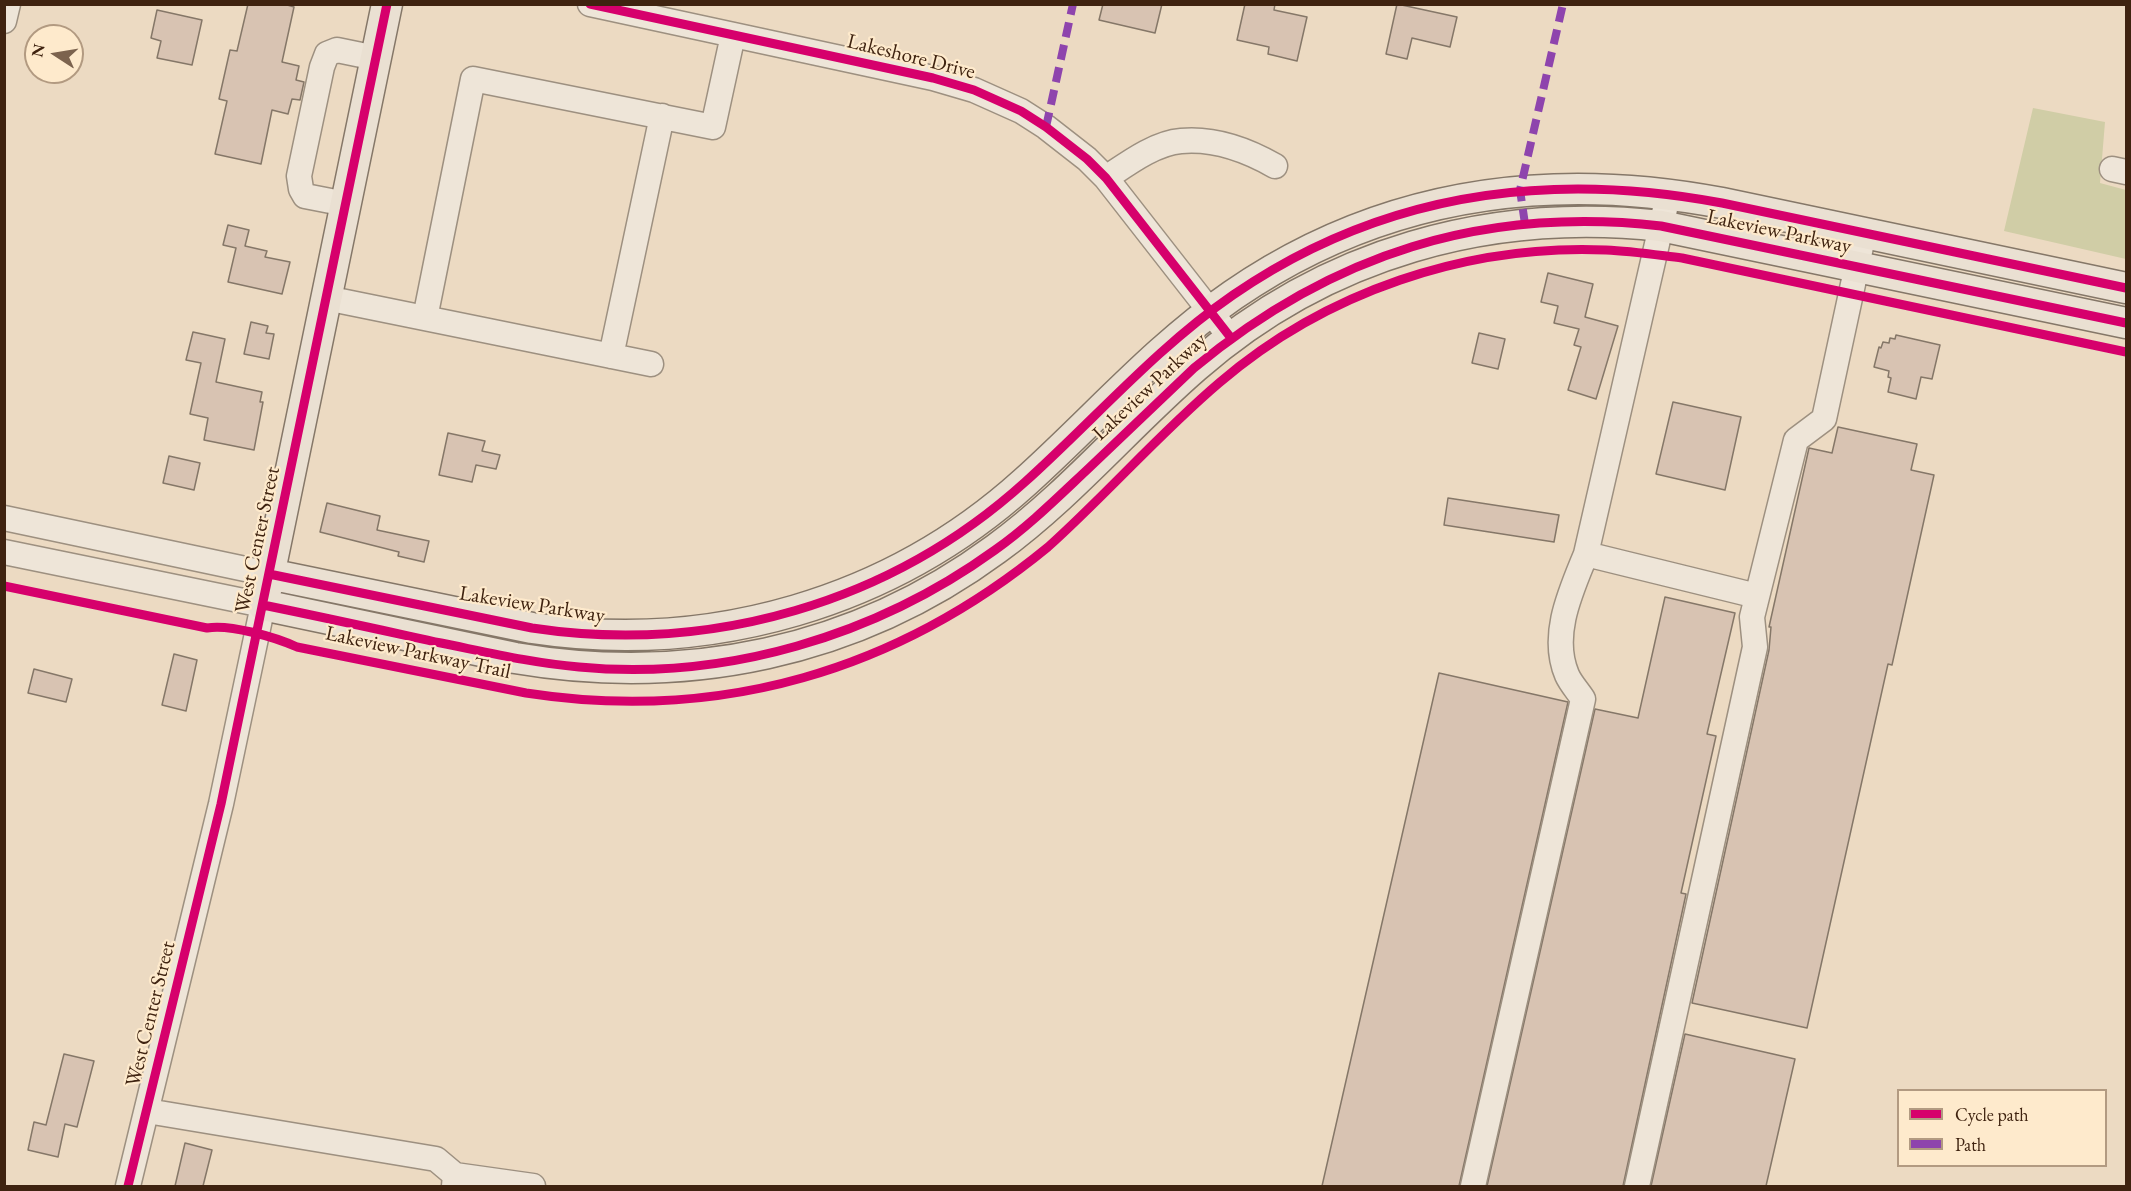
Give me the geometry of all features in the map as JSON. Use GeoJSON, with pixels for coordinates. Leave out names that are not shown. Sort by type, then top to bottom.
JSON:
{"type":"FeatureCollection","features":[{"type":"Feature","properties":{"kind":"main road","name":"West Center Street"},"geometry":{"type":"LineString","coordinates":[[263,605],[387,4]]}},
{"type":"Feature","properties":{"kind":"main road","name":"Lakeview Parkway"},"geometry":{"type":"LineString","coordinates":[[269,574],[532,628],[584,634],[656,635],[698,632],[795,612],[857,590],[888,576],[918,560],[974,524],[1025,482],[1171,343],[1210,312],[1266,274],[1356,230],[1420,208],[1486,195],[1554,188],[1623,189],[1668,194],[1722,203],[2127,288]]}},
{"type":"Feature","properties":{"kind":"main road","name":"Lakeview Parkway"},"geometry":{"type":"LineString","coordinates":[[263,605],[515,658],[581,668],[637,670],[682,668],[750,658],[783,650],[847,630],[910,602],[996,550],[1045,509],[1194,368],[1231,338],[1275,308],[1333,276],[1374,259],[1428,242],[1492,228],[1559,221],[1626,222],[1661,226],[2127,323]]}},
{"type":"Feature","properties":{"kind":"street"},"geometry":{"type":"LineString","coordinates":[[4,21],[8,4]]}},
{"type":"Feature","properties":{"kind":"street","name":"Lakeshore Drive"},"geometry":{"type":"LineString","coordinates":[[590,4],[933,78],[974,90],[1013,107],[1067,141],[1107,178],[1231,338]]}},
{"type":"Feature","properties":{"kind":"street"},"geometry":{"type":"LineString","coordinates":[[424,318],[473,79],[713,127],[733,35]]}},
{"type":"Feature","properties":{"kind":"street"},"geometry":{"type":"LineString","coordinates":[[346,204],[305,196],[298,176],[322,67],[327,54],[337,50],[376,58]]}},
{"type":"Feature","properties":{"kind":"street"},"geometry":{"type":"LineString","coordinates":[[611,356],[662,116]]}},
{"type":"Feature","properties":{"kind":"street"},"geometry":{"type":"LineString","coordinates":[[1107,178],[1160,146],[1180,141],[1200,141],[1233,147],[1253,154],[1275,166]]}},
{"type":"Feature","properties":{"kind":"street"},"geometry":{"type":"LineString","coordinates":[[1473,1186],[1583,699],[1568,676],[1559,645],[1569,594],[1586,554],[1668,194]]}},
{"type":"Feature","properties":{"kind":"street"},"geometry":{"type":"LineString","coordinates":[[1637,1186],[1755,647],[1752,617],[1757,596],[1796,440],[1824,419],[1864,233]]}},
{"type":"Feature","properties":{"kind":"street"},"geometry":{"type":"LineString","coordinates":[[326,298],[651,364]]}},
{"type":"Feature","properties":{"kind":"street","name":"Lakeview Parkway"},"geometry":{"type":"LineString","coordinates":[[4,518],[269,574]]}},
{"type":"Feature","properties":{"kind":"street","name":"Lakeview Parkway"},"geometry":{"type":"LineString","coordinates":[[4,552],[263,605]]}},
{"type":"Feature","properties":{"kind":"street"},"geometry":{"type":"LineString","coordinates":[[1586,554],[1757,596]]}},
{"type":"Feature","properties":{"kind":"street","name":"West Center Street"},"geometry":{"type":"LineString","coordinates":[[128,1186],[221,804],[263,605]]}},
{"type":"Feature","properties":{"kind":"street"},"geometry":{"type":"LineString","coordinates":[[147,1111],[436,1159],[454,1181],[533,1186]]}},
{"type":"Feature","properties":{"kind":"shaded area"},"geometry":{"type":"Polygon","coordinates":[[[2033,108],[2105,122],[2100,183],[2126,190],[2126,259],[2004,231],[2033,108]]]}},
{"type":"Feature","properties":{"kind":"building"},"geometry":{"type":"Polygon","coordinates":[[[248,4],[284,4],[294,7],[282,62],[299,66],[296,80],[304,82],[300,100],[292,99],[288,114],[272,110],[261,164],[215,154],[227,101],[219,99],[230,50],[237,51],[248,4]]]}},
{"type":"Feature","properties":{"kind":"building"},"geometry":{"type":"Polygon","coordinates":[[[1103,4],[1162,4],[1155,33],[1099,20],[1103,4]]]}},
{"type":"Feature","properties":{"kind":"building"},"geometry":{"type":"Polygon","coordinates":[[[1245,4],[1275,4],[1274,10],[1307,17],[1297,61],[1268,54],[1269,47],[1237,40],[1245,4]]]}},
{"type":"Feature","properties":{"kind":"building"},"geometry":{"type":"Polygon","coordinates":[[[1397,4],[1457,17],[1450,47],[1412,38],[1407,59],[1386,54],[1397,4]]]}},
{"type":"Feature","properties":{"kind":"building"},"geometry":{"type":"Polygon","coordinates":[[[157,10],[202,20],[192,65],[157,58],[161,41],[151,38],[157,10]]]}},
{"type":"Feature","properties":{"kind":"building"},"geometry":{"type":"Polygon","coordinates":[[[228,225],[249,230],[245,246],[267,251],[265,257],[290,262],[282,294],[228,282],[236,248],[223,245],[228,225]]]}},
{"type":"Feature","properties":{"kind":"building"},"geometry":{"type":"Polygon","coordinates":[[[1548,273],[1593,284],[1585,317],[1618,326],[1596,399],[1568,390],[1581,347],[1574,345],[1579,329],[1554,323],[1558,306],[1541,302],[1548,273]]]}},
{"type":"Feature","properties":{"kind":"building"},"geometry":{"type":"Polygon","coordinates":[[[251,322],[268,326],[266,333],[274,334],[269,359],[244,354],[251,322]]]}},
{"type":"Feature","properties":{"kind":"building"},"geometry":{"type":"Polygon","coordinates":[[[193,332],[225,339],[216,382],[262,392],[260,402],[263,402],[254,450],[204,440],[208,418],[190,414],[201,363],[186,360],[193,332]]]}},
{"type":"Feature","properties":{"kind":"building"},"geometry":{"type":"Polygon","coordinates":[[[1479,333],[1505,339],[1498,369],[1472,363],[1479,333]]]}},
{"type":"Feature","properties":{"kind":"building"},"geometry":{"type":"Polygon","coordinates":[[[1896,335],[1940,345],[1932,379],[1921,377],[1916,399],[1888,392],[1891,378],[1888,377],[1889,371],[1874,367],[1879,347],[1881,348],[1883,342],[1889,343],[1890,338],[1895,339],[1896,335]]]}},
{"type":"Feature","properties":{"kind":"building"},"geometry":{"type":"Polygon","coordinates":[[[1673,402],[1741,417],[1725,490],[1656,474],[1673,402]]]}},
{"type":"Feature","properties":{"kind":"building"},"geometry":{"type":"Polygon","coordinates":[[[1838,427],[1917,444],[1911,470],[1934,475],[1892,665],[1888,664],[1807,1028],[1692,1003],[1769,650],[1771,627],[1769,627],[1809,448],[1832,453],[1838,427]]]}},
{"type":"Feature","properties":{"kind":"building"},"geometry":{"type":"Polygon","coordinates":[[[448,433],[485,441],[482,451],[500,455],[496,469],[476,465],[472,482],[439,475],[448,433]]]}},
{"type":"Feature","properties":{"kind":"building"},"geometry":{"type":"Polygon","coordinates":[[[169,456],[200,463],[194,490],[163,483],[169,456]]]}},
{"type":"Feature","properties":{"kind":"building"},"geometry":{"type":"Polygon","coordinates":[[[1448,498],[1559,515],[1554,542],[1444,525],[1448,498]]]}},
{"type":"Feature","properties":{"kind":"building"},"geometry":{"type":"Polygon","coordinates":[[[327,503],[380,516],[377,530],[429,541],[424,562],[398,556],[399,552],[320,532],[327,503]]]}},
{"type":"Feature","properties":{"kind":"building"},"geometry":{"type":"Polygon","coordinates":[[[1665,597],[1735,613],[1707,734],[1716,736],[1681,893],[1686,894],[1623,1186],[1487,1186],[1595,709],[1638,718],[1665,597]]]}},
{"type":"Feature","properties":{"kind":"building"},"geometry":{"type":"Polygon","coordinates":[[[174,654],[197,660],[186,711],[162,705],[174,654]]]}},
{"type":"Feature","properties":{"kind":"building"},"geometry":{"type":"Polygon","coordinates":[[[34,669],[72,679],[66,702],[28,693],[34,669]]]}},
{"type":"Feature","properties":{"kind":"building"},"geometry":{"type":"Polygon","coordinates":[[[1439,673],[1568,702],[1459,1186],[1322,1186],[1439,673]]]}},
{"type":"Feature","properties":{"kind":"building"},"geometry":{"type":"Polygon","coordinates":[[[1685,1034],[1795,1059],[1766,1186],[1651,1186],[1685,1034]]]}},
{"type":"Feature","properties":{"kind":"building"},"geometry":{"type":"Polygon","coordinates":[[[64,1054],[94,1061],[77,1127],[65,1124],[58,1157],[28,1150],[34,1122],[46,1125],[64,1054]]]}},
{"type":"Feature","properties":{"kind":"building"},"geometry":{"type":"Polygon","coordinates":[[[185,1143],[212,1150],[203,1186],[175,1186],[185,1143]]]}},
{"type":"Feature","properties":{"kind":"marked path"},"geometry":{"type":"LineString","coordinates":[[1046,127],[1073,4]]}},
{"type":"Feature","properties":{"kind":"marked path"},"geometry":{"type":"LineString","coordinates":[[1525,224],[1520,190],[1563,4]]}},
{"type":"Feature","properties":{"kind":"cycle path"},"geometry":{"type":"LineString","coordinates":[[128,1186],[221,804],[387,4]]}},
{"type":"Feature","properties":{"kind":"cycle path"},"geometry":{"type":"LineString","coordinates":[[590,4],[933,78],[974,90],[1021,111],[1087,159],[1106,178],[1231,338]]}},
{"type":"Feature","properties":{"kind":"cycle path"},"geometry":{"type":"LineString","coordinates":[[269,574],[532,628],[599,634],[666,634],[731,626],[795,611],[857,588],[917,560],[973,524],[1025,482],[1178,338],[1233,295],[1289,260],[1347,233],[1407,212],[1467,198],[1529,191],[1593,189],[1657,193],[1722,203],[2126,288]]}},
{"type":"Feature","properties":{"kind":"cycle path","name":"Lakeview Parkway Trail"},"geometry":{"type":"LineString","coordinates":[[263,605],[509,657],[579,667],[634,670],[689,667],[743,659],[797,646],[850,629],[900,607],[949,580],[995,550],[1043,511],[1194,368],[1246,328],[1300,295],[1355,268],[1412,247],[1471,232],[1532,224],[1595,222],[1661,226],[2126,323]]}},
{"type":"Feature","properties":{"kind":"cycle path","name":"Lakeview Parkway Trail"},"geometry":{"type":"LineString","coordinates":[[4,586],[207,628],[240,630],[277,639],[297,647],[526,693],[598,700],[668,700],[737,693],[803,678],[868,656],[930,626],[990,590],[1048,547],[1197,403],[1260,351],[1304,323],[1351,299],[1400,280],[1450,265],[1501,255],[1554,250],[1644,253],[1682,258],[2126,352]]}}]}
